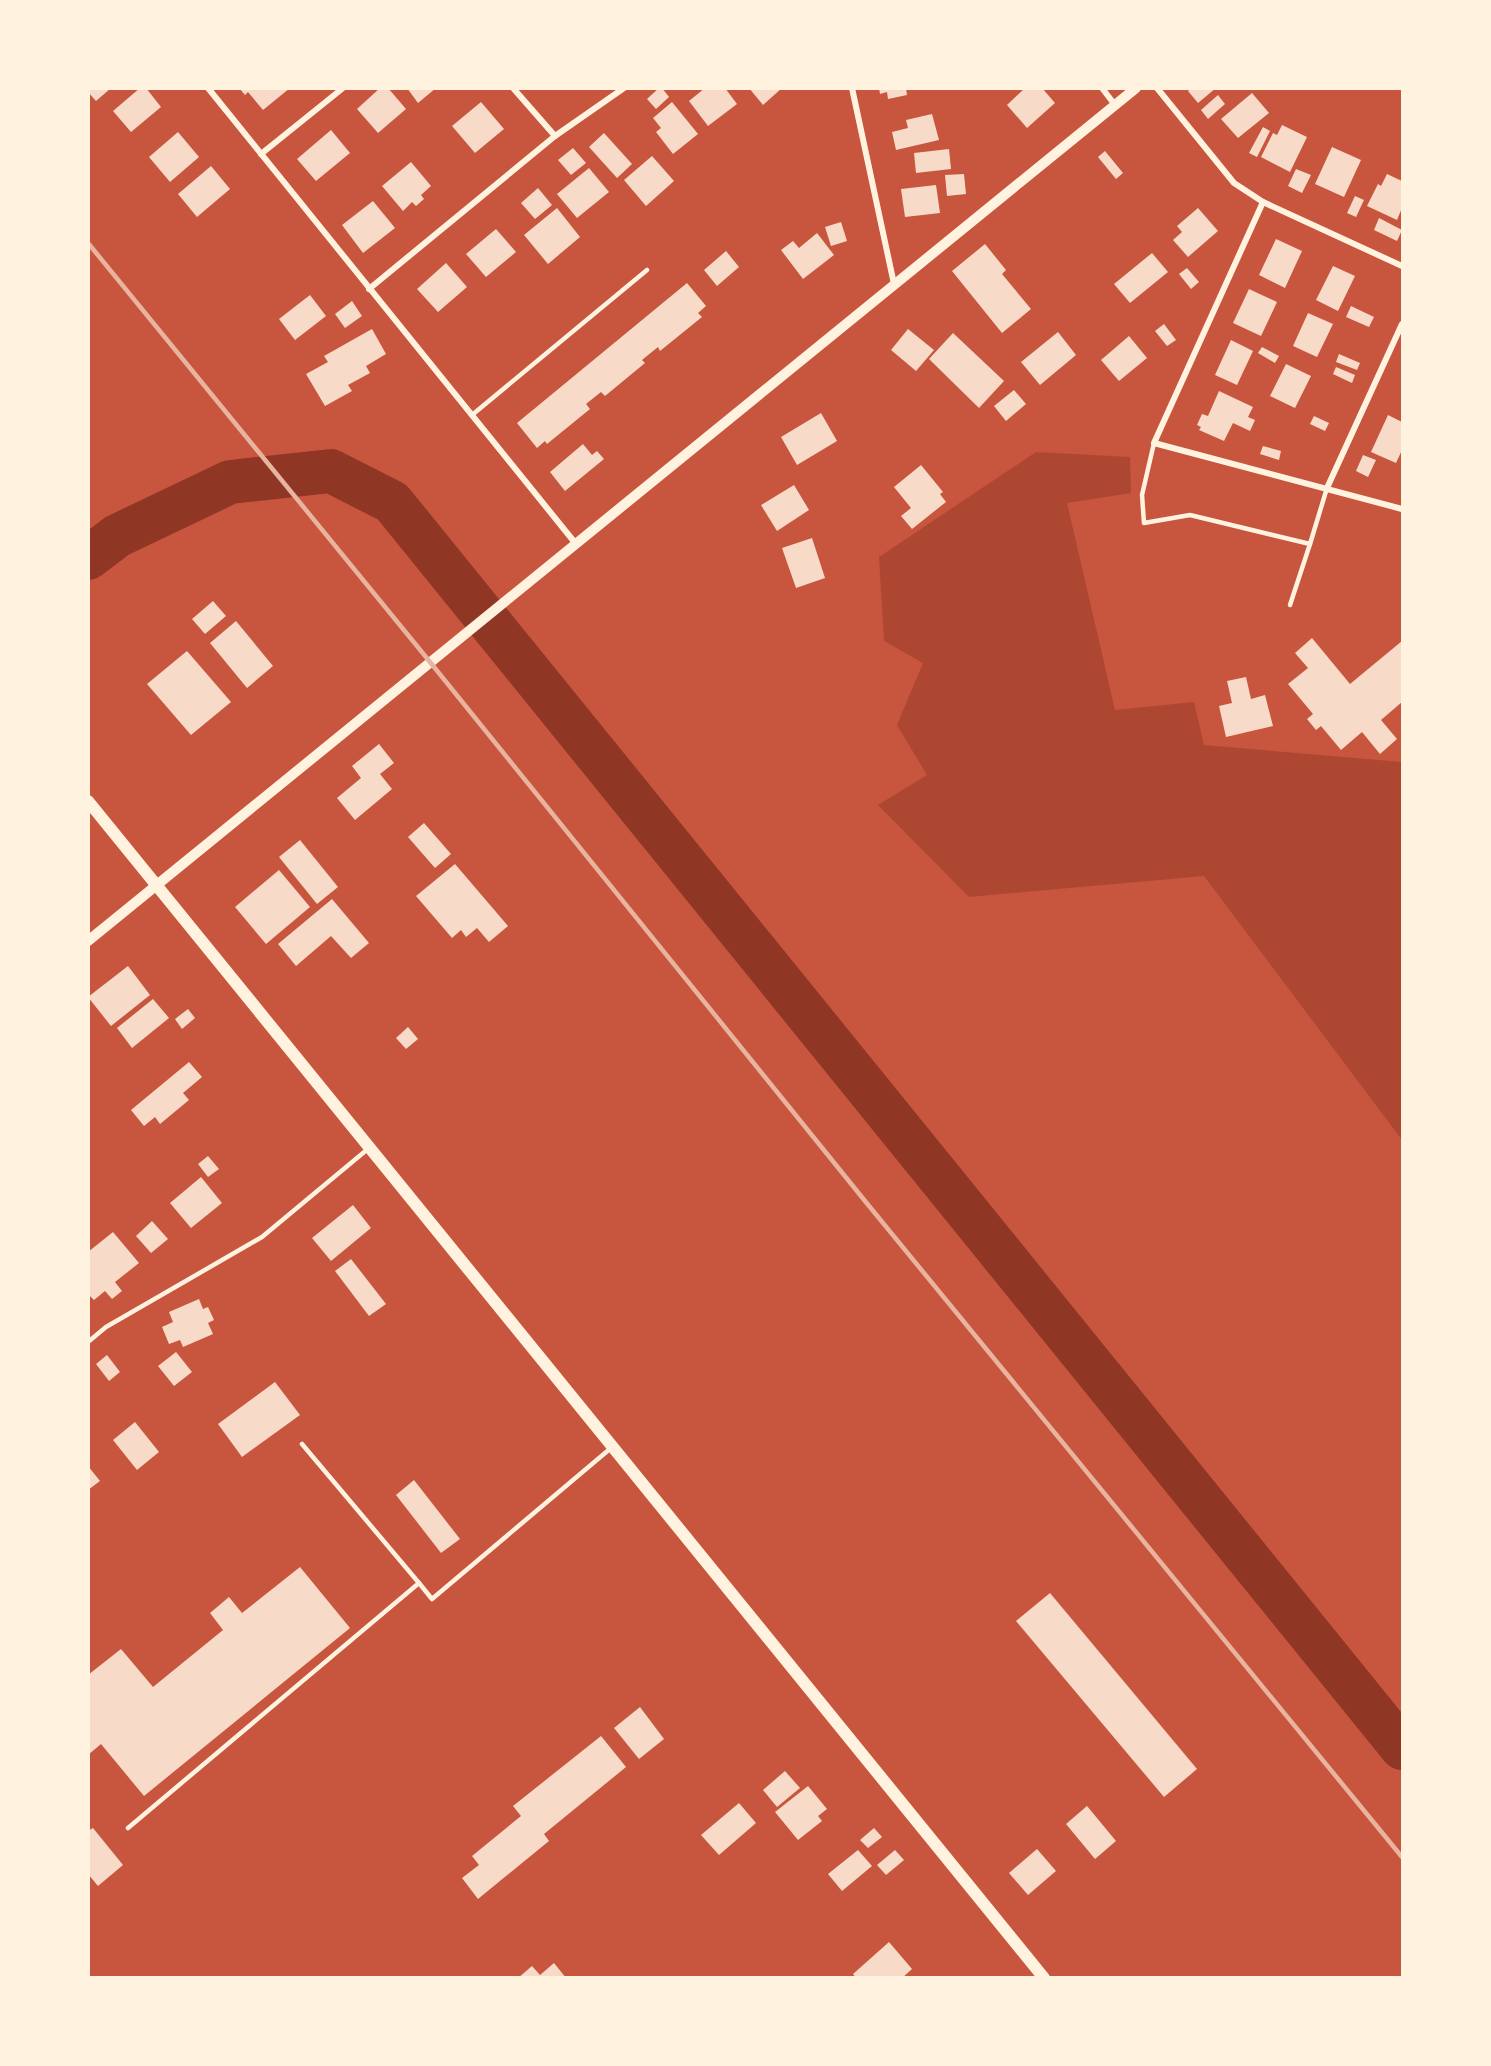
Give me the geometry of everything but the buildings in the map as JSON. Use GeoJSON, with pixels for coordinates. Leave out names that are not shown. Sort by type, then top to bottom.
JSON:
{"type":"FeatureCollection","features":[{"type":"Feature","properties":{"kind":"main road"},"geometry":{"type":"LineString","coordinates":[[88,801],[1044,1977]]}},
{"type":"Feature","properties":{"kind":"street"},"geometry":{"type":"LineString","coordinates":[[208,88],[576,544]]}},
{"type":"Feature","properties":{"kind":"street"},"geometry":{"type":"LineString","coordinates":[[261,154],[343,88]]}},
{"type":"Feature","properties":{"kind":"street"},"geometry":{"type":"LineString","coordinates":[[513,88],[555,136]]}},
{"type":"Feature","properties":{"kind":"street"},"geometry":{"type":"LineString","coordinates":[[369,289],[555,136],[624,88]]}},
{"type":"Feature","properties":{"kind":"street"},"geometry":{"type":"LineString","coordinates":[[852,88],[894,284]]}},
{"type":"Feature","properties":{"kind":"street"},"geometry":{"type":"LineString","coordinates":[[1102,88],[1115,105]]}},
{"type":"Feature","properties":{"kind":"street"},"geometry":{"type":"LineString","coordinates":[[88,941],[1136,88]]}},
{"type":"Feature","properties":{"kind":"street"},"geometry":{"type":"LineString","coordinates":[[1157,88],[1234,183],[1263,202],[1402,266]]}},
{"type":"Feature","properties":{"kind":"street"},"geometry":{"type":"LineString","coordinates":[[1263,202],[1154,443],[1402,509]]}},
{"type":"Feature","properties":{"kind":"street"},"geometry":{"type":"LineString","coordinates":[[1327,488],[1402,324]]}},
{"type":"Feature","properties":{"kind":"lane"},"geometry":{"type":"LineString","coordinates":[[472,415],[647,270]]}},
{"type":"Feature","properties":{"kind":"lane"},"geometry":{"type":"LineString","coordinates":[[1154,443],[1142,495],[1144,523],[1190,515],[1310,544]]}},
{"type":"Feature","properties":{"kind":"lane"},"geometry":{"type":"LineString","coordinates":[[1290,605],[1327,488]]}},
{"type":"Feature","properties":{"kind":"lane"},"geometry":{"type":"LineString","coordinates":[[88,1342],[106,1328],[262,1237],[370,1148]]}},
{"type":"Feature","properties":{"kind":"lane"},"geometry":{"type":"LineString","coordinates":[[302,1444],[432,1599],[613,1446]]}},
{"type":"Feature","properties":{"kind":"lane"},"geometry":{"type":"LineString","coordinates":[[128,1828],[419,1583]]}},
{"type":"Feature","properties":{"kind":"shaded area"},"geometry":{"type":"Polygon","coordinates":[[[1036,452],[1130,457],[1131,493],[1067,503],[1115,710],[1194,702],[1204,745],[1402,762],[1402,1140],[1204,876],[969,897],[878,805],[927,775],[897,725],[923,663],[884,641],[879,557],[1036,452]]]}},
{"type":"Feature","properties":{"kind":"waterway"},"geometry":{"type":"LineString","coordinates":[[88,558],[117,536],[230,482],[331,471],[392,502],[1402,1748]]}},
{"type":"Feature","properties":{"kind":"railway"},"geometry":{"type":"LineString","coordinates":[[88,243],[865,1201],[1402,1857]]}}]}
